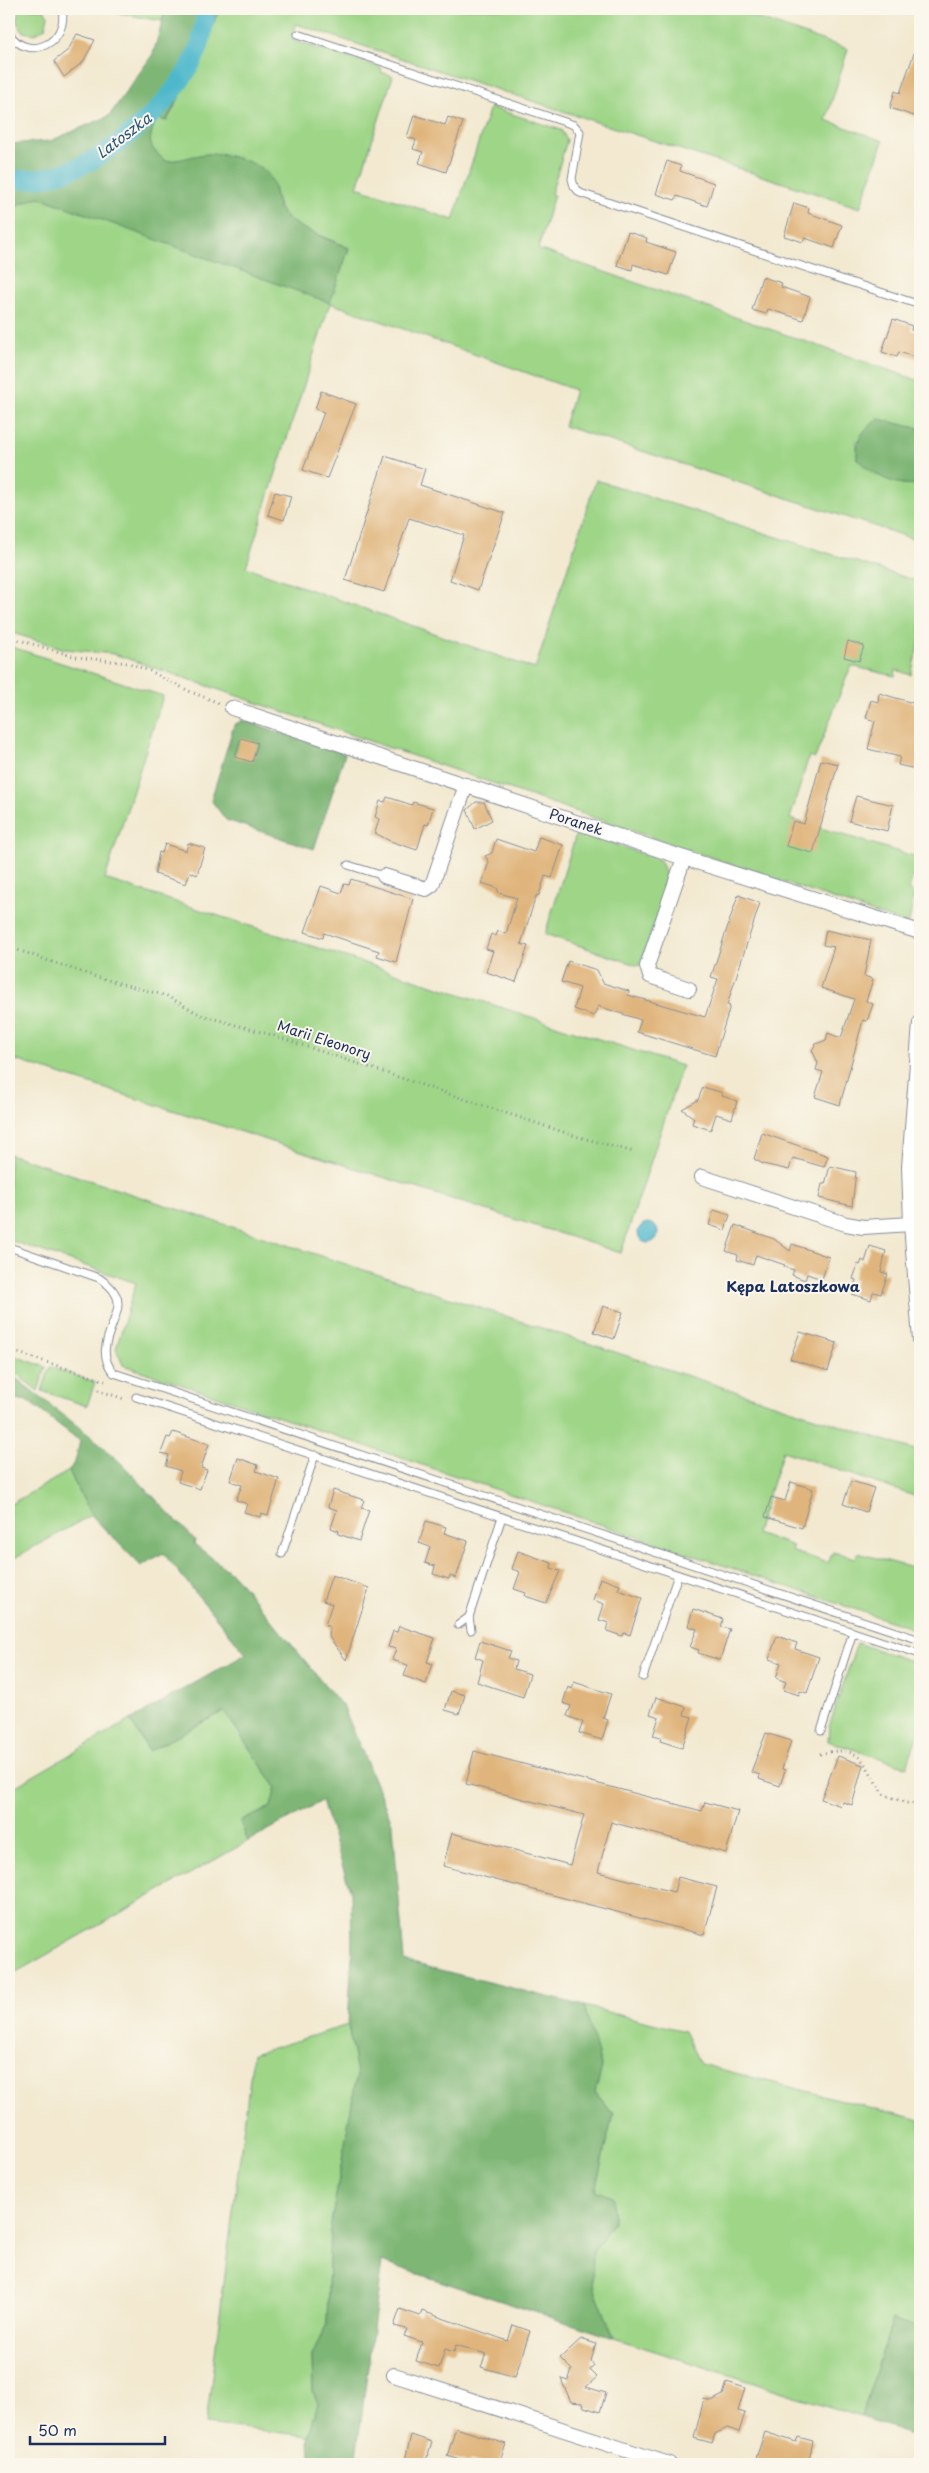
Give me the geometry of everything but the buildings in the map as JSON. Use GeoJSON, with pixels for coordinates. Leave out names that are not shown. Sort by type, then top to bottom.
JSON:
{"type":"FeatureCollection","features":[{"type":"Feature","properties":{"kind":"street","name":"Poranek"},"geometry":{"type":"LineString","coordinates":[[232,708],[684,858],[920,932]]}},
{"type":"Feature","properties":{"kind":"street"},"geometry":{"type":"LineString","coordinates":[[384,876],[426,889],[432,885],[466,785]]}},
{"type":"Feature","properties":{"kind":"street"},"geometry":{"type":"LineString","coordinates":[[684,858],[647,966],[650,976],[689,989]]}},
{"type":"Feature","properties":{"kind":"street"},"geometry":{"type":"LineString","coordinates":[[920,1024],[909,1167],[911,1224],[920,1340]]}},
{"type":"Feature","properties":{"kind":"street"},"geometry":{"type":"LineString","coordinates":[[702,1177],[846,1224],[863,1227],[911,1224]]}},
{"type":"Feature","properties":{"kind":"street"},"geometry":{"type":"LineString","coordinates":[[394,2375],[669,2464]]}},
{"type":"Feature","properties":{"kind":"lane"},"geometry":{"type":"LineString","coordinates":[[9,34],[22,45],[34,47],[45,45],[55,39],[62,29],[64,17],[62,9]]}},
{"type":"Feature","properties":{"kind":"lane"},"geometry":{"type":"LineString","coordinates":[[298,34],[574,125],[580,132],[572,179],[574,186],[580,193],[920,304]]}},
{"type":"Feature","properties":{"kind":"lane"},"geometry":{"type":"LineString","coordinates":[[348,865],[384,876]]}},
{"type":"Feature","properties":{"kind":"lane"},"geometry":{"type":"LineString","coordinates":[[9,1247],[99,1278],[109,1285],[117,1296],[117,1306],[108,1333],[105,1355],[107,1365],[114,1372],[920,1640]]}},
{"type":"Feature","properties":{"kind":"lane"},"geometry":{"type":"LineString","coordinates":[[136,1397],[920,1654]]}},
{"type":"Feature","properties":{"kind":"lane"},"geometry":{"type":"LineString","coordinates":[[282,1554],[315,1455]]}},
{"type":"Feature","properties":{"kind":"lane"},"geometry":{"type":"LineString","coordinates":[[471,1630],[469,1617],[502,1517]]}},
{"type":"Feature","properties":{"kind":"lane"},"geometry":{"type":"LineString","coordinates":[[643,1677],[678,1575]]}},
{"type":"Feature","properties":{"kind":"lane"},"geometry":{"type":"LineString","coordinates":[[458,1625],[469,1617]]}},
{"type":"Feature","properties":{"kind":"lane"},"geometry":{"type":"LineString","coordinates":[[821,1731],[853,1632]]}},
{"type":"Feature","properties":{"kind":"path"},"geometry":{"type":"LineString","coordinates":[[9,637],[76,657],[129,663],[150,670],[190,692],[232,708]]}},
{"type":"Feature","properties":{"kind":"path","name":"Marii Eleonory"},"geometry":{"type":"LineString","coordinates":[[9,947],[93,976],[167,996],[201,1015],[275,1036],[575,1136],[634,1152]]}},
{"type":"Feature","properties":{"kind":"path"},"geometry":{"type":"LineString","coordinates":[[9,1350],[108,1382]]}},
{"type":"Feature","properties":{"kind":"path"},"geometry":{"type":"LineString","coordinates":[[98,1390],[132,1401],[136,1397]]}},
{"type":"Feature","properties":{"kind":"path"},"geometry":{"type":"LineString","coordinates":[[820,1754],[840,1750],[862,1757],[883,1794],[906,1803],[918,1804]]}},
{"type":"Feature","properties":{"kind":"green space"},"geometry":{"type":"Polygon","coordinates":[[[20,9],[44,9],[48,16],[45,28],[35,34],[23,32],[16,21],[20,9]]]}},
{"type":"Feature","properties":{"kind":"green space"},"geometry":{"type":"Polygon","coordinates":[[[112,9],[166,9],[162,21],[112,12],[112,9]]]}},
{"type":"Feature","properties":{"kind":"green space"},"geometry":{"type":"Polygon","coordinates":[[[166,9],[219,9],[202,55],[166,121],[156,118],[150,142],[152,146],[159,156],[166,161],[214,154],[250,162],[265,171],[274,187],[278,207],[284,215],[298,226],[349,248],[330,303],[39,197],[9,208],[9,144],[50,141],[109,116],[153,54],[166,9]]]}},
{"type":"Feature","properties":{"kind":"green space"},"geometry":{"type":"Polygon","coordinates":[[[219,9],[730,9],[848,49],[826,120],[883,141],[860,208],[296,24],[292,40],[382,68],[381,72],[393,76],[357,187],[453,220],[490,107],[561,130],[567,140],[551,194],[554,195],[538,249],[920,381],[920,429],[914,426],[857,441],[857,459],[871,471],[886,479],[902,484],[920,484],[920,541],[564,426],[575,390],[330,303],[246,567],[535,669],[596,480],[920,582],[920,638],[911,675],[896,670],[895,676],[851,666],[815,758],[809,756],[790,819],[920,858],[917,874],[913,876],[908,890],[914,894],[909,923],[906,924],[114,654],[65,649],[9,632],[9,208],[39,197],[330,302],[349,248],[306,230],[291,221],[280,209],[276,194],[271,187],[234,158],[214,154],[165,161],[154,151],[150,137],[156,118],[167,121],[202,55],[219,9]]]}},
{"type":"Feature","properties":{"kind":"green space"},"geometry":{"type":"Polygon","coordinates":[[[879,419],[920,429],[920,484],[893,482],[878,475],[857,459],[861,435],[879,419]]]}},
{"type":"Feature","properties":{"kind":"green space"},"geometry":{"type":"Polygon","coordinates":[[[9,646],[163,696],[105,879],[682,1066],[621,1253],[9,1058],[9,646]]]}},
{"type":"Feature","properties":{"kind":"green space"},"geometry":{"type":"Polygon","coordinates":[[[243,720],[345,754],[314,849],[226,820],[211,800],[234,725],[243,720]]]}},
{"type":"Feature","properties":{"kind":"green space"},"geometry":{"type":"Polygon","coordinates":[[[577,831],[660,860],[668,888],[639,966],[545,934],[577,831]]]}},
{"type":"Feature","properties":{"kind":"green space"},"geometry":{"type":"Polygon","coordinates":[[[9,1154],[918,1451],[920,1498],[783,1451],[756,1533],[793,1546],[791,1551],[828,1563],[833,1552],[856,1558],[858,1553],[920,1570],[920,1631],[123,1365],[116,1349],[136,1283],[9,1240],[9,1154]]]}},
{"type":"Feature","properties":{"kind":"green space"},"geometry":{"type":"Polygon","coordinates":[[[9,1354],[46,1367],[38,1391],[9,1368],[9,1354]]]}},
{"type":"Feature","properties":{"kind":"green space"},"geometry":{"type":"Polygon","coordinates":[[[50,1367],[95,1382],[87,1406],[42,1391],[50,1367]]]}},
{"type":"Feature","properties":{"kind":"green space"},"geometry":{"type":"Polygon","coordinates":[[[9,1373],[89,1435],[122,1464],[195,1540],[194,1544],[234,1575],[344,1708],[393,1825],[404,1961],[584,2006],[602,2068],[595,2092],[613,2114],[595,2190],[614,2198],[613,2222],[593,2252],[592,2282],[614,2338],[382,2262],[355,2464],[327,2464],[310,2459],[309,2436],[318,2403],[313,2392],[312,2356],[327,2323],[330,2230],[357,2074],[348,2025],[352,1953],[351,1893],[322,1801],[248,1841],[240,1822],[271,1807],[276,1787],[224,1711],[149,1751],[130,1720],[246,1654],[163,1553],[141,1566],[91,1515],[69,1471],[76,1459],[80,1441],[28,1401],[14,1399],[9,1402],[9,1373]]]}},
{"type":"Feature","properties":{"kind":"green space"},"geometry":{"type":"Polygon","coordinates":[[[69,1471],[91,1515],[9,1561],[9,1505],[69,1471]]]}},
{"type":"Feature","properties":{"kind":"green space"},"geometry":{"type":"Polygon","coordinates":[[[857,1643],[920,1664],[920,1727],[907,1767],[828,1741],[829,1727],[857,1643]]]}},
{"type":"Feature","properties":{"kind":"green space"},"geometry":{"type":"Polygon","coordinates":[[[224,1711],[276,1787],[271,1807],[240,1822],[248,1841],[9,1976],[9,1790],[130,1720],[149,1751],[224,1711]]]}},
{"type":"Feature","properties":{"kind":"green space"},"geometry":{"type":"Polygon","coordinates":[[[584,2006],[684,2031],[700,2064],[920,2120],[920,2329],[893,2320],[861,2417],[614,2338],[592,2282],[593,2252],[613,2222],[595,2190],[613,2114],[595,2092],[601,2068],[584,2006]]]}},
{"type":"Feature","properties":{"kind":"green space"},"geometry":{"type":"Polygon","coordinates":[[[348,2025],[357,2074],[330,2230],[327,2323],[312,2356],[313,2392],[318,2403],[309,2436],[206,2424],[253,2054],[348,2025]]]}},
{"type":"Feature","properties":{"kind":"green space"},"geometry":{"type":"Polygon","coordinates":[[[893,2319],[920,2329],[920,2437],[861,2417],[893,2319]]]}},
{"type":"Feature","properties":{"kind":"water"},"geometry":{"type":"Polygon","coordinates":[[[648,1223],[655,1226],[658,1233],[655,1240],[648,1243],[641,1240],[638,1233],[641,1226],[648,1223]]]}},
{"type":"Feature","properties":{"kind":"waterway","name":"Latoszka"},"geometry":{"type":"LineString","coordinates":[[9,180],[42,178],[69,170],[92,160],[136,130],[173,91],[187,71],[200,45],[207,9]]}},
{"type":"Feature","properties":{"kind":"district","name":"Kępa Latoszkowa"},"geometry":{"type":"Point","coordinates":[793,1287]}}]}
